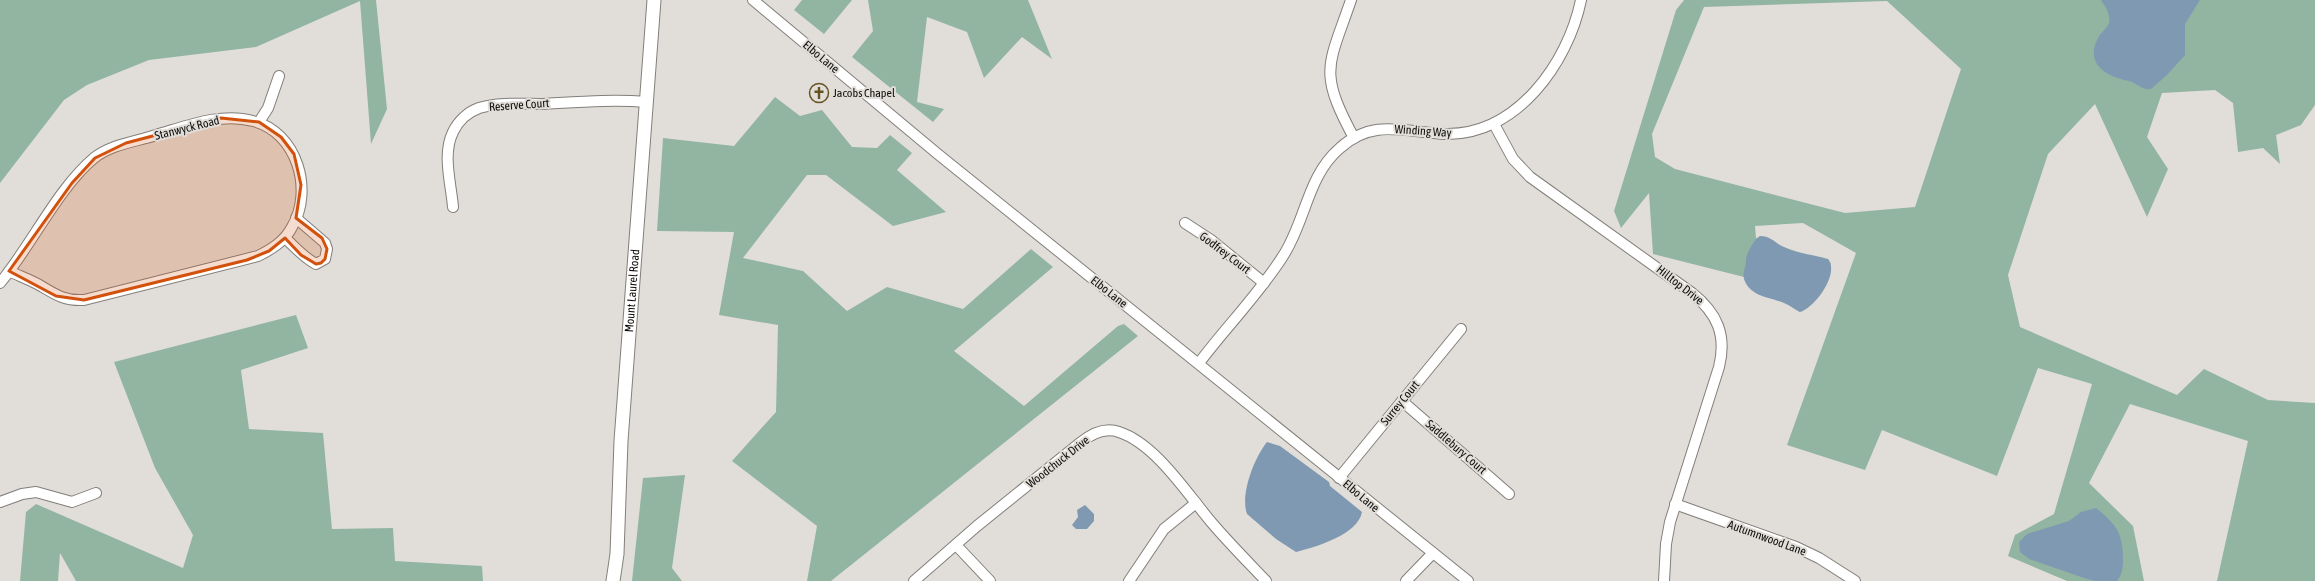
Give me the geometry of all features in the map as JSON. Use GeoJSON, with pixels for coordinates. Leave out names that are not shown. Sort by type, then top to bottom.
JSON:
{"type":"FeatureCollection","features":[{"type":"Feature","properties":{"kind":"main road","name":"Mount Laurel Road"},"geometry":{"type":"LineString","coordinates":[[613,581],[617,554],[621,441],[654,0]]}},
{"type":"Feature","properties":{"kind":"street","name":"Elbo Lane"},"geometry":{"type":"LineString","coordinates":[[753,0],[939,155],[1468,581]]}},
{"type":"Feature","properties":{"kind":"street"},"geometry":{"type":"LineString","coordinates":[[1351,0],[1333,49],[1329,70],[1334,98],[1354,138]]}},
{"type":"Feature","properties":{"kind":"street","name":"Winding Way"},"geometry":{"type":"LineString","coordinates":[[1199,363],[1264,283],[1290,245],[1319,173],[1333,154],[1354,138],[1382,128],[1455,134],[1494,124],[1512,112],[1553,68],[1571,36],[1581,0]]}},
{"type":"Feature","properties":{"kind":"street"},"geometry":{"type":"LineString","coordinates":[[259,122],[268,108],[279,76]]}},
{"type":"Feature","properties":{"kind":"street","name":"Reserve Court"},"geometry":{"type":"LineString","coordinates":[[454,207],[448,156],[449,143],[456,125],[474,110],[489,106],[561,102],[615,100],[646,102]]}},
{"type":"Feature","properties":{"kind":"street","name":"Stanwyck Road"},"geometry":{"type":"LineString","coordinates":[[0,283],[79,173],[104,152],[126,143],[221,118],[243,118],[259,122],[281,137],[294,154],[298,164],[302,196],[296,218],[285,238],[268,251],[248,260],[89,300],[65,299],[9,272]]}},
{"type":"Feature","properties":{"kind":"street","name":"Hilltop Drive"},"geometry":{"type":"LineString","coordinates":[[1494,124],[1513,159],[1530,177],[1673,278],[1702,301],[1717,320],[1721,331],[1722,355],[1667,533],[1664,581]]}},
{"type":"Feature","properties":{"kind":"street"},"geometry":{"type":"LineString","coordinates":[[285,238],[301,255],[316,264],[325,259],[327,249],[325,243],[296,218]]}},
{"type":"Feature","properties":{"kind":"street","name":"Godfrey Court"},"geometry":{"type":"LineString","coordinates":[[1185,223],[1211,240],[1264,283]]}},
{"type":"Feature","properties":{"kind":"street","name":"Surrey Court"},"geometry":{"type":"LineString","coordinates":[[1340,478],[1461,329]]}},
{"type":"Feature","properties":{"kind":"street","name":"Saddlebury Court"},"geometry":{"type":"LineString","coordinates":[[1402,401],[1510,494]]}},
{"type":"Feature","properties":{"kind":"street","name":"Woodchuck Drive"},"geometry":{"type":"LineString","coordinates":[[914,581],[1080,443],[1103,431],[1118,431],[1138,443],[1170,470],[1213,524],[1266,581]]}},
{"type":"Feature","properties":{"kind":"street"},"geometry":{"type":"LineString","coordinates":[[0,502],[22,494],[36,492],[72,502],[96,493]]}},
{"type":"Feature","properties":{"kind":"street"},"geometry":{"type":"LineString","coordinates":[[1129,581],[1164,529],[1196,503]]}},
{"type":"Feature","properties":{"kind":"street","name":"Autumnwood Lane"},"geometry":{"type":"LineString","coordinates":[[1676,504],[1796,547],[1819,558],[1851,580]]}},
{"type":"Feature","properties":{"kind":"street"},"geometry":{"type":"LineString","coordinates":[[956,545],[990,581]]}},
{"type":"Feature","properties":{"kind":"street"},"geometry":{"type":"LineString","coordinates":[[1406,581],[1432,553]]}},
{"type":"Feature","properties":{"kind":"highlighted area"},"geometry":{"type":"Polygon","coordinates":[[[221,118],[259,122],[281,137],[294,154],[301,185],[296,218],[322,238],[327,249],[325,259],[321,263],[316,264],[301,255],[285,238],[269,251],[247,260],[84,300],[56,296],[9,271],[72,183],[95,158],[126,143],[221,118]]]}},
{"type":"Feature","properties":{"kind":"green space"},"geometry":{"type":"Polygon","coordinates":[[[0,0],[376,0],[387,109],[371,144],[360,1],[256,47],[149,60],[87,85],[64,100],[0,183],[0,0]]]}},
{"type":"Feature","properties":{"kind":"green space"},"geometry":{"type":"Polygon","coordinates":[[[802,0],[852,0],[824,34],[794,10],[802,0]]]}},
{"type":"Feature","properties":{"kind":"green space"},"geometry":{"type":"Polygon","coordinates":[[[868,0],[1028,0],[1052,59],[1022,37],[984,78],[967,32],[927,17],[917,102],[944,109],[933,122],[852,57],[873,31],[868,0]]]}},
{"type":"Feature","properties":{"kind":"green space"},"geometry":{"type":"Polygon","coordinates":[[[1684,0],[2315,0],[2315,105],[2301,125],[2276,135],[2280,164],[2263,148],[2238,152],[2233,103],[2215,90],[2162,93],[2147,137],[2168,169],[2147,217],[2095,104],[2048,154],[2008,275],[2020,327],[2177,395],[2204,369],[2268,400],[2315,403],[2315,581],[2217,581],[2248,441],[2130,404],[2089,483],[2133,526],[2144,581],[2067,581],[2008,556],[2015,535],[2054,514],[2092,384],[2038,368],[1997,476],[1882,430],[1865,470],[1787,445],[1856,253],[1803,223],[1755,226],[1756,238],[1831,263],[1800,312],[1744,277],[1653,254],[1649,193],[1621,228],[1614,211],[1676,10],[1684,0]],[[1887,1],[1704,7],[1652,134],[1655,157],[1675,169],[1845,213],[1915,207],[1961,69],[1887,1]]]}},
{"type":"Feature","properties":{"kind":"green space"},"geometry":{"type":"Polygon","coordinates":[[[775,97],[800,116],[822,110],[852,147],[877,148],[890,135],[912,153],[897,170],[946,212],[893,226],[826,175],[807,175],[743,258],[803,271],[847,311],[887,287],[963,309],[1031,249],[1053,267],[954,351],[1024,406],[1118,326],[1124,324],[1138,336],[831,581],[807,581],[817,526],[732,461],[776,412],[778,325],[719,315],[734,232],[657,231],[663,138],[734,146],[775,97]]]}},
{"type":"Feature","properties":{"kind":"green space"},"geometry":{"type":"Polygon","coordinates":[[[296,315],[308,348],[241,370],[249,429],[323,433],[332,529],[393,528],[395,561],[482,566],[483,581],[76,581],[60,553],[58,581],[20,581],[26,512],[36,504],[183,568],[193,535],[155,468],[114,362],[296,315]]]}},
{"type":"Feature","properties":{"kind":"green space"},"geometry":{"type":"Polygon","coordinates":[[[685,475],[672,568],[682,581],[632,581],[643,478],[685,475]]]}},
{"type":"Feature","properties":{"kind":"water"},"geometry":{"type":"Polygon","coordinates":[[[2101,0],[2200,0],[2185,24],[2185,55],[2167,75],[2151,89],[2146,89],[2132,82],[2113,76],[2100,68],[2096,62],[2094,47],[2099,36],[2109,23],[2107,11],[2101,0]]]}},
{"type":"Feature","properties":{"kind":"water"},"geometry":{"type":"Polygon","coordinates":[[[1760,236],[1769,238],[1787,249],[1828,259],[1831,265],[1831,273],[1828,281],[1819,297],[1806,309],[1800,312],[1779,301],[1761,296],[1751,290],[1747,285],[1744,279],[1746,258],[1753,243],[1760,236]]]}},
{"type":"Feature","properties":{"kind":"water"},"geometry":{"type":"Polygon","coordinates":[[[1267,442],[1280,446],[1329,482],[1330,486],[1362,512],[1359,520],[1353,527],[1335,539],[1296,552],[1276,539],[1247,514],[1245,497],[1247,487],[1257,457],[1267,442]]]}},
{"type":"Feature","properties":{"kind":"water"},"geometry":{"type":"Polygon","coordinates":[[[1085,505],[1094,514],[1094,521],[1087,529],[1076,529],[1072,525],[1078,517],[1077,510],[1085,505]]]}},
{"type":"Feature","properties":{"kind":"water"},"geometry":{"type":"Polygon","coordinates":[[[2096,508],[2114,525],[2120,536],[2123,551],[2123,566],[2117,581],[2095,581],[2084,578],[2029,559],[2020,552],[2019,542],[2027,534],[2069,521],[2081,512],[2096,508]]]}},
{"type":"Feature","properties":{"kind":"place","name":"Jacobs Chapel"},"geometry":{"type":"Point","coordinates":[819,93]}}]}
